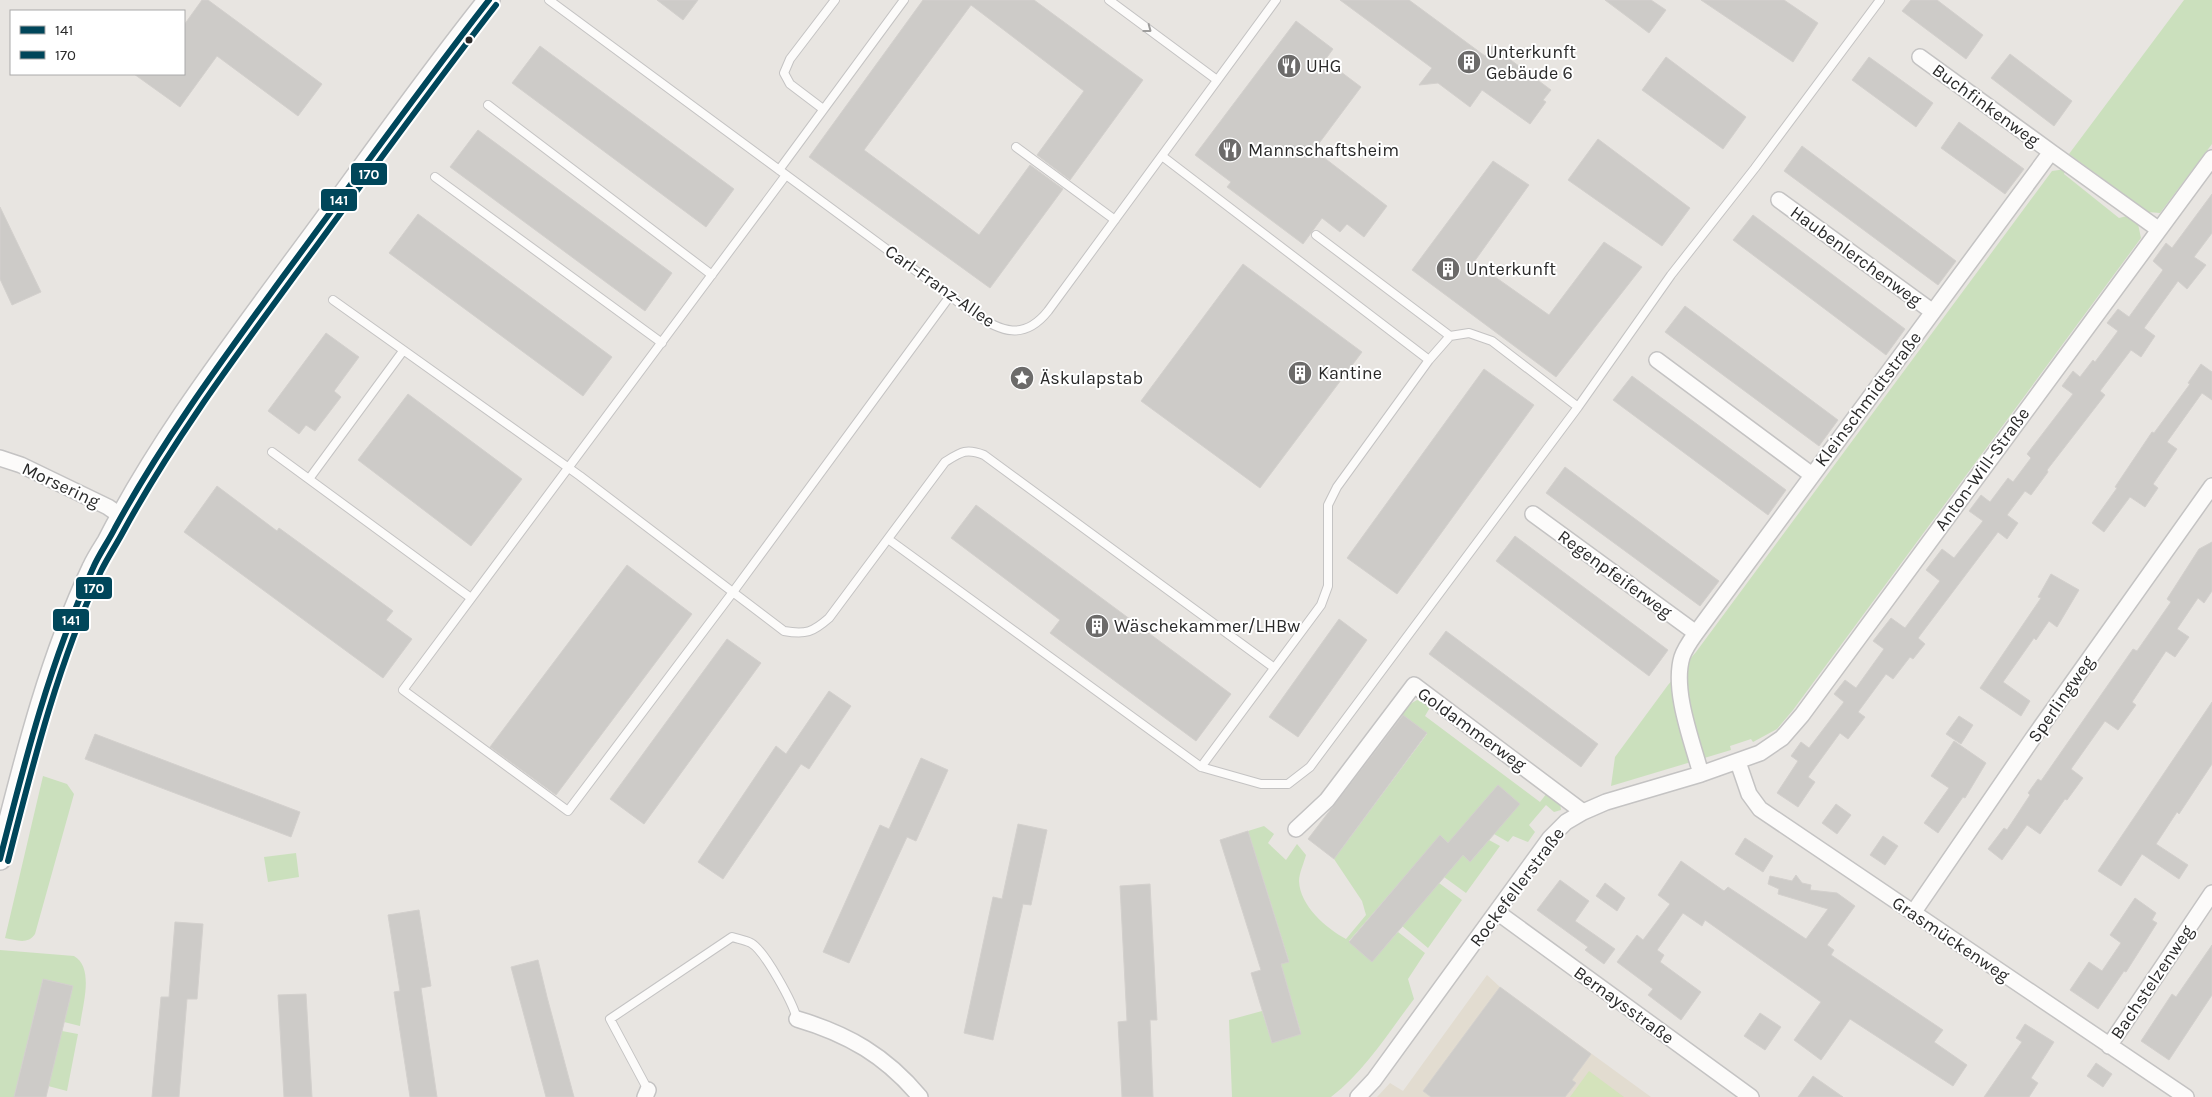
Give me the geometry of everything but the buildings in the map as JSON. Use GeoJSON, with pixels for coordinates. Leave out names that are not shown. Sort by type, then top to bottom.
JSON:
{"type":"FeatureCollection","features":[{"type":"Feature","properties":{"kind":"main road"},"geometry":{"type":"LineString","coordinates":[[0,859],[40,704],[63,640],[94,566],[121,516],[184,414],[396,123],[489,0]]}},
{"type":"Feature","properties":{"kind":"street","name":"Buchfinkenweg"},"geometry":{"type":"LineString","coordinates":[[1920,57],[2052,152]]}},
{"type":"Feature","properties":{"kind":"street"},"geometry":{"type":"LineString","coordinates":[[2052,152],[2158,229]]}},
{"type":"Feature","properties":{"kind":"street","name":"Kleinschmidtstraße"},"geometry":{"type":"LineString","coordinates":[[1701,774],[1684,710],[1678,678],[1683,655],[1696,633],[2052,152]]}},
{"type":"Feature","properties":{"kind":"street","name":"Anton-Will-Straße"},"geometry":{"type":"LineString","coordinates":[[1738,762],[1760,753],[1782,738],[1802,715],[2212,158]]}},
{"type":"Feature","properties":{"kind":"street","name":"Haubenlerchenweg"},"geometry":{"type":"LineString","coordinates":[[1779,200],[1933,312]]}},
{"type":"Feature","properties":{"kind":"street"},"geometry":{"type":"LineString","coordinates":[[1657,360],[1812,475]]}},
{"type":"Feature","properties":{"kind":"street","name":"Morsering"},"geometry":{"type":"LineString","coordinates":[[0,458],[38,473],[108,507],[121,516]]}},
{"type":"Feature","properties":{"kind":"street","name":"Sperlingweg"},"geometry":{"type":"LineString","coordinates":[[1914,913],[2034,738],[2212,486]]}},
{"type":"Feature","properties":{"kind":"street","name":"Regenpfeiferweg"},"geometry":{"type":"LineString","coordinates":[[1533,514],[1696,633]]}},
{"type":"Feature","properties":{"kind":"street","name":"Goldammerweg"},"geometry":{"type":"LineString","coordinates":[[1296,829],[1327,800],[1414,685],[1583,812]]}},
{"type":"Feature","properties":{"kind":"street","name":"Rockefellerstraße"},"geometry":{"type":"LineString","coordinates":[[1358,1097],[1374,1080],[1550,838],[1566,822],[1606,802],[1738,762]]}},
{"type":"Feature","properties":{"kind":"street","name":"Grasmückenweg"},"geometry":{"type":"LineString","coordinates":[[1738,762],[1749,794],[1760,809],[2186,1097]]}},
{"type":"Feature","properties":{"kind":"street","name":"Bachstelzenweg"},"geometry":{"type":"LineString","coordinates":[[2109,1046],[2212,893]]}},
{"type":"Feature","properties":{"kind":"street","name":"Bernaysstraße"},"geometry":{"type":"LineString","coordinates":[[1497,912],[1751,1097]]}},
{"type":"Feature","properties":{"kind":"street"},"geometry":{"type":"LineString","coordinates":[[797,1020],[828,1028],[868,1049],[888,1063],[920,1097]]}},
{"type":"Feature","properties":{"kind":"lane","name":"Carl-Franz-Allee"},"geometry":{"type":"LineString","coordinates":[[549,0],[989,324],[1019,332],[1032,328],[1048,312],[1276,0]]}},
{"type":"Feature","properties":{"kind":"lane"},"geometry":{"type":"LineString","coordinates":[[823,109],[790,84],[784,73],[790,59],[835,0]]}},
{"type":"Feature","properties":{"kind":"lane"},"geometry":{"type":"LineString","coordinates":[[779,170],[904,0]]}},
{"type":"Feature","properties":{"kind":"lane"},"geometry":{"type":"LineString","coordinates":[[1109,0],[1217,80]]}},
{"type":"Feature","properties":{"kind":"lane"},"geometry":{"type":"LineString","coordinates":[[888,539],[1201,767],[1261,784],[1288,784],[1310,767],[1578,407],[1671,274],[1755,168],[1880,0]]}},
{"type":"Feature","properties":{"kind":"lane"},"geometry":{"type":"LineString","coordinates":[[488,105],[712,275]]}},
{"type":"Feature","properties":{"kind":"lane"},"geometry":{"type":"LineString","coordinates":[[1016,147],[1115,220]]}},
{"type":"Feature","properties":{"kind":"lane"},"geometry":{"type":"LineString","coordinates":[[1162,156],[1429,360]]}},
{"type":"Feature","properties":{"kind":"lane"},"geometry":{"type":"LineString","coordinates":[[786,175],[570,469],[403,690],[568,811],[733,592],[950,296]]}},
{"type":"Feature","properties":{"kind":"lane"},"geometry":{"type":"LineString","coordinates":[[436,177],[662,343]]}},
{"type":"Feature","properties":{"kind":"lane"},"geometry":{"type":"LineString","coordinates":[[1316,235],[1450,336]]}},
{"type":"Feature","properties":{"kind":"lane"},"geometry":{"type":"LineString","coordinates":[[333,300],[570,469],[784,631],[798,633],[815,630],[829,618],[945,462],[959,453],[970,450],[984,455],[1273,668]]}},
{"type":"Feature","properties":{"kind":"lane"},"geometry":{"type":"LineString","coordinates":[[1201,767],[1321,605],[1328,586],[1328,505],[1336,487],[1429,360],[1450,336],[1469,333],[1492,341],[1578,407]]}},
{"type":"Feature","properties":{"kind":"lane"},"geometry":{"type":"LineString","coordinates":[[309,479],[403,351]]}},
{"type":"Feature","properties":{"kind":"lane"},"geometry":{"type":"LineString","coordinates":[[272,452],[472,598]]}},
{"type":"Feature","properties":{"kind":"lane"},"geometry":{"type":"LineString","coordinates":[[647,1093],[610,1019],[732,937],[752,944],[764,956],[794,1006],[797,1020]]}},
{"type":"Feature","properties":{"kind":"shaded area"},"geometry":{"type":"Polygon","coordinates":[[[1487,975],[1500,987],[1651,1097],[1377,1097],[1390,1083],[1403,1091],[1487,975]]]}},
{"type":"Feature","properties":{"kind":"green space"},"geometry":{"type":"Polygon","coordinates":[[[2184,0],[2212,0],[2212,144],[2160,213],[2148,212],[2069,154],[2184,0]]]}},
{"type":"Feature","properties":{"kind":"green space"},"geometry":{"type":"Polygon","coordinates":[[[2066,169],[2064,174],[2119,218],[2127,216],[2138,224],[2141,238],[1793,710],[1777,729],[1753,742],[1751,739],[1730,746],[1731,750],[1611,786],[1615,757],[1668,685],[1696,652],[2052,171],[2066,169]]]}},
{"type":"Feature","properties":{"kind":"green space"},"geometry":{"type":"Polygon","coordinates":[[[1417,700],[1432,704],[1425,716],[1540,802],[1547,793],[1560,803],[1561,810],[1554,812],[1546,805],[1529,825],[1535,832],[1528,842],[1513,836],[1508,842],[1494,834],[1448,843],[1440,836],[1349,941],[1372,961],[1398,932],[1425,953],[1408,979],[1414,999],[1376,1051],[1343,1087],[1331,1097],[1232,1097],[1229,1020],[1262,1011],[1272,1043],[1301,1033],[1281,964],[1289,961],[1248,831],[1264,826],[1274,834],[1268,843],[1286,860],[1297,844],[1306,855],[1299,881],[1304,899],[1315,915],[1330,929],[1346,939],[1366,915],[1362,901],[1334,859],[1427,734],[1401,714],[1410,704],[1417,700]]]}},
{"type":"Feature","properties":{"kind":"green space"},"geometry":{"type":"Polygon","coordinates":[[[43,776],[67,784],[74,794],[35,934],[29,940],[17,941],[5,938],[43,776]]]}},
{"type":"Feature","properties":{"kind":"green space"},"geometry":{"type":"Polygon","coordinates":[[[1489,840],[1500,846],[1466,893],[1444,877],[1463,855],[1471,861],[1489,840]]]}},
{"type":"Feature","properties":{"kind":"green space"},"geometry":{"type":"Polygon","coordinates":[[[296,853],[299,877],[268,882],[264,857],[296,853]]]}},
{"type":"Feature","properties":{"kind":"green space"},"geometry":{"type":"Polygon","coordinates":[[[1439,883],[1462,900],[1428,948],[1402,926],[1439,883]]]}},
{"type":"Feature","properties":{"kind":"green space"},"geometry":{"type":"Polygon","coordinates":[[[0,950],[74,956],[84,969],[86,978],[85,999],[80,1026],[64,1022],[73,986],[43,979],[14,1097],[0,1097],[0,950]]]}},
{"type":"Feature","properties":{"kind":"green space"},"geometry":{"type":"Polygon","coordinates":[[[62,1031],[78,1034],[67,1091],[48,1086],[62,1031]]]}},
{"type":"Feature","properties":{"kind":"green space"},"geometry":{"type":"Polygon","coordinates":[[[1589,1071],[1624,1097],[1570,1097],[1589,1071]]]}},
{"type":"Feature","properties":{"kind":"transit line","name":"141"},"geometry":{"type":"LineString","coordinates":[[0,859],[29,748],[64,639],[93,568],[134,495],[173,432],[216,369],[436,69],[489,0]]}},
{"type":"Feature","properties":{"kind":"transit line","name":"170"},"geometry":{"type":"LineString","coordinates":[[8,861],[37,750],[59,677],[86,606],[109,556],[162,466],[226,371],[393,141],[496,5]]}},
{"type":"Feature","properties":{"kind":"place","name":"Unterkunft Gebäude 6"},"geometry":{"type":"Point","coordinates":[1469,62]}},
{"type":"Feature","properties":{"kind":"place","name":"UHG"},"geometry":{"type":"Point","coordinates":[1289,66]}},
{"type":"Feature","properties":{"kind":"place","name":"Mannschaftsheim"},"geometry":{"type":"Point","coordinates":[1230,150]}},
{"type":"Feature","properties":{"kind":"place","name":"Unterkunft"},"geometry":{"type":"Point","coordinates":[1448,269]}},
{"type":"Feature","properties":{"kind":"place","name":"Kantine"},"geometry":{"type":"Point","coordinates":[1300,373]}},
{"type":"Feature","properties":{"kind":"place","name":"Äskulapstab"},"geometry":{"type":"Point","coordinates":[1022,378]}},
{"type":"Feature","properties":{"kind":"place","name":"Wäschekammer/LHBw"},"geometry":{"type":"Point","coordinates":[1097,626]}}]}
